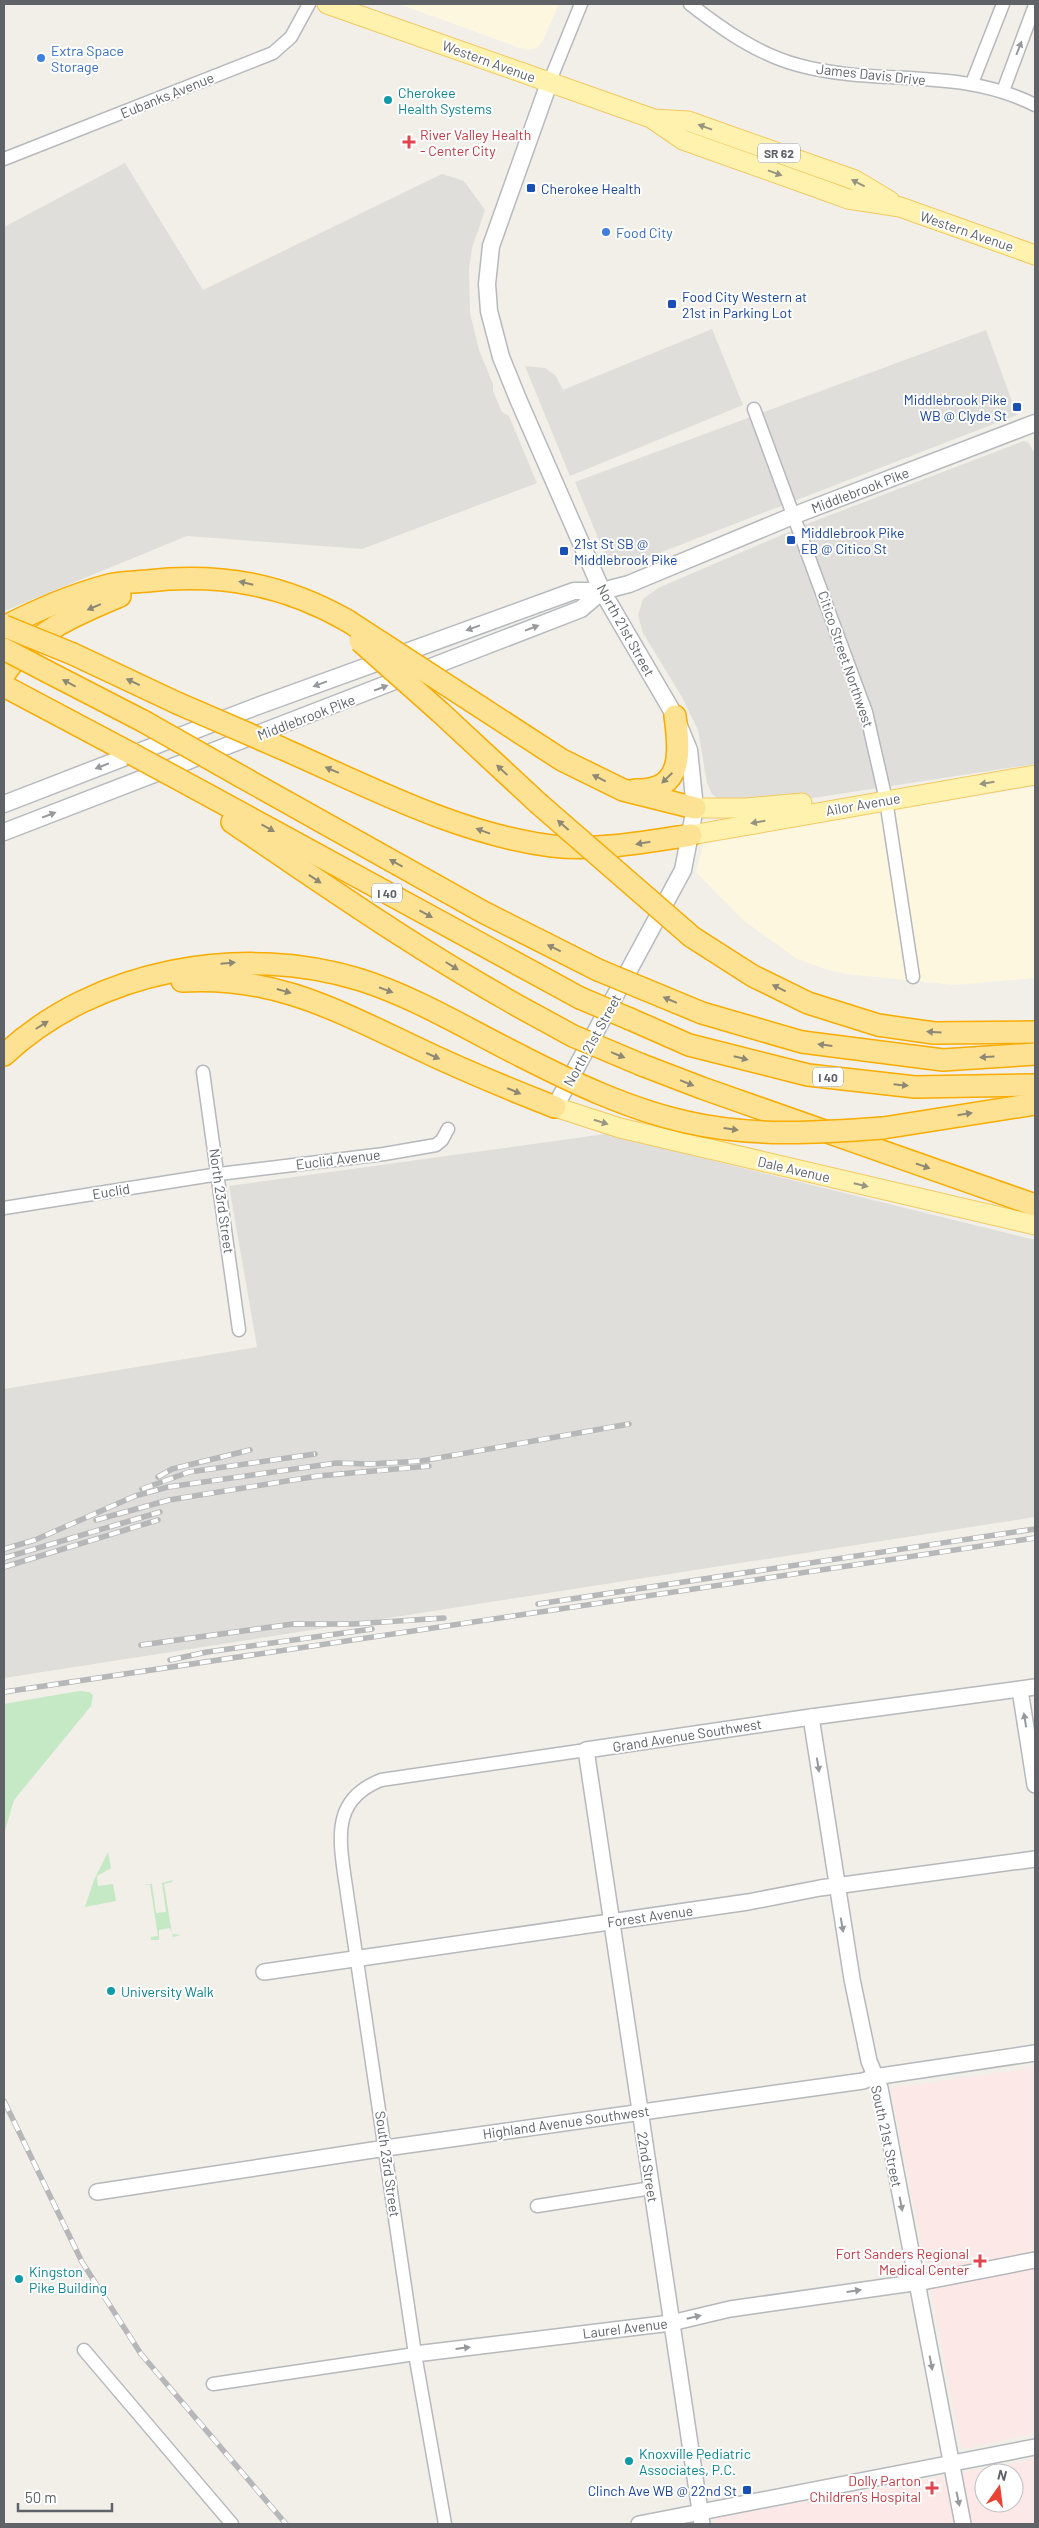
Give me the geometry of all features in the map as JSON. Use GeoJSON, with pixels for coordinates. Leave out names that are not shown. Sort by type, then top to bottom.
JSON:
{"type":"FeatureCollection","features":[{"type":"Feature","properties":{"kind":"highway"},"geometry":{"type":"LineString","coordinates":[[4,627],[25,616],[110,585],[196,578],[231,579],[272,588],[313,602],[343,623],[482,708],[562,760],[623,790],[695,808]]}},
{"type":"Feature","properties":{"kind":"highway"},"geometry":{"type":"LineString","coordinates":[[4,675],[31,644],[67,618],[155,580]]}},
{"type":"Feature","properties":{"kind":"highway"},"geometry":{"type":"LineString","coordinates":[[343,623],[363,644],[538,803],[692,937],[753,976],[808,1002],[878,1025],[934,1033],[1035,1032]]}},
{"type":"Feature","properties":{"kind":"highway"},"geometry":{"type":"LineString","coordinates":[[4,627],[73,654],[177,703],[417,807],[495,836],[553,846],[629,845],[691,835]]}},
{"type":"Feature","properties":{"kind":"highway","name":"I 40"},"geometry":{"type":"LineString","coordinates":[[4,649],[143,721],[482,912],[598,970],[702,1013],[802,1042],[943,1060],[1035,1054]]}},
{"type":"Feature","properties":{"kind":"highway"},"geometry":{"type":"LineString","coordinates":[[4,686],[132,754],[191,790],[354,905],[502,998],[573,1036],[702,1088],[1035,1205]]}},
{"type":"Feature","properties":{"kind":"highway"},"geometry":{"type":"LineString","coordinates":[[623,790],[646,791],[662,784],[675,771],[679,750],[675,716]]}},
{"type":"Feature","properties":{"kind":"highway","name":"I 40"},"geometry":{"type":"LineString","coordinates":[[191,790],[580,998],[689,1045],[808,1075],[916,1087],[1035,1085]]}},
{"type":"Feature","properties":{"kind":"highway"},"geometry":{"type":"LineString","coordinates":[[4,1055],[40,1026],[81,1003],[152,976],[185,968],[236,963],[273,963],[320,970],[396,993],[588,1090],[629,1105],[686,1122],[734,1130],[776,1133],[883,1128],[1035,1104]]}},
{"type":"Feature","properties":{"kind":"highway"},"geometry":{"type":"LineString","coordinates":[[115,989],[204,980],[236,982],[278,989],[329,1007],[473,1074],[554,1107]]}},
{"type":"Feature","properties":{"kind":"main road","name":"Western Avenue"},"geometry":{"type":"LineString","coordinates":[[327,4],[651,118],[688,121],[855,180],[900,207],[1035,255]]}},
{"type":"Feature","properties":{"kind":"main road","name":"North 21st Street"},"geometry":{"type":"LineString","coordinates":[[549,83],[490,246],[487,278],[489,311],[501,357],[602,591],[675,716],[689,750],[695,808],[683,870],[554,1107]]}},
{"type":"Feature","properties":{"kind":"main road","name":"Middlebrook Pike"},"geometry":{"type":"LineString","coordinates":[[4,804],[255,707],[574,591],[602,591],[629,584],[795,515],[1035,423]]}},
{"type":"Feature","properties":{"kind":"main road","name":"Middlebrook Pike"},"geometry":{"type":"LineString","coordinates":[[4,832],[581,609],[602,591]]}},
{"type":"Feature","properties":{"kind":"main road","name":"Ailor Avenue"},"geometry":{"type":"LineString","coordinates":[[691,835],[1035,775]]}},
{"type":"Feature","properties":{"kind":"main road"},"geometry":{"type":"LineString","coordinates":[[695,808],[746,808],[840,800],[878,801]]}},
{"type":"Feature","properties":{"kind":"main road","name":"Dale Avenue"},"geometry":{"type":"LineString","coordinates":[[554,1107],[630,1130],[1035,1225]]}},
{"type":"Feature","properties":{"kind":"street","name":"Eubanks Avenue"},"geometry":{"type":"LineString","coordinates":[[4,159],[273,53],[291,37],[309,4]]}},
{"type":"Feature","properties":{"kind":"street"},"geometry":{"type":"LineString","coordinates":[[549,83],[581,4]]}},
{"type":"Feature","properties":{"kind":"street","name":"James Davis Drive"},"geometry":{"type":"LineString","coordinates":[[690,4],[739,39],[769,55],[798,65],[841,73],[972,83],[1003,91],[1035,105]]}},
{"type":"Feature","properties":{"kind":"street"},"geometry":{"type":"LineString","coordinates":[[972,83],[1002,4]]}},
{"type":"Feature","properties":{"kind":"street"},"geometry":{"type":"LineString","coordinates":[[1003,91],[1035,4]]}},
{"type":"Feature","properties":{"kind":"street","name":"Citico Street Northwest"},"geometry":{"type":"LineString","coordinates":[[754,409],[795,515],[866,712],[878,801],[913,977]]}},
{"type":"Feature","properties":{"kind":"street","name":"North 23rd Street"},"geometry":{"type":"LineString","coordinates":[[203,1072],[219,1174],[239,1330]]}},
{"type":"Feature","properties":{"kind":"street","name":"Euclid Avenue"},"geometry":{"type":"LineString","coordinates":[[219,1174],[384,1154],[436,1144],[442,1140],[448,1129]]}},
{"type":"Feature","properties":{"kind":"street","name":"Euclid"},"geometry":{"type":"LineString","coordinates":[[4,1208],[219,1174]]}},
{"type":"Feature","properties":{"kind":"street","name":"Grand Avenue Southwest"},"geometry":{"type":"LineString","coordinates":[[348,1805],[356,1794],[367,1786],[381,1780],[810,1717],[1035,1687]]}},
{"type":"Feature","properties":{"kind":"street"},"geometry":{"type":"LineString","coordinates":[[1020,1690],[1035,1785]]}},
{"type":"Feature","properties":{"kind":"street","name":"South 21st Street"},"geometry":{"type":"LineString","coordinates":[[810,1717],[852,1978],[874,2077],[880,2088],[963,2524]]}},
{"type":"Feature","properties":{"kind":"street","name":"22nd Street"},"geometry":{"type":"LineString","coordinates":[[586,1750],[701,2519]]}},
{"type":"Feature","properties":{"kind":"street","name":"South 23rd Street"},"geometry":{"type":"LineString","coordinates":[[348,1805],[340,1831],[340,1850],[386,2148],[415,2354],[445,2524]]}},
{"type":"Feature","properties":{"kind":"street","name":"Forest Avenue"},"geometry":{"type":"LineString","coordinates":[[264,1972],[836,1886],[1035,1859]]}},
{"type":"Feature","properties":{"kind":"street","name":"Highland Avenue Southwest"},"geometry":{"type":"LineString","coordinates":[[97,2192],[386,2148],[863,2081],[874,2077],[1035,2053]]}},
{"type":"Feature","properties":{"kind":"street"},"geometry":{"type":"LineString","coordinates":[[537,2206],[652,2188]]}},
{"type":"Feature","properties":{"kind":"street","name":"Laurel Avenue"},"geometry":{"type":"LineString","coordinates":[[212,2384],[415,2354],[671,2323],[730,2309],[916,2282],[1035,2260]]}},
{"type":"Feature","properties":{"kind":"street"},"geometry":{"type":"LineString","coordinates":[[84,2350],[232,2524]]}},
{"type":"Feature","properties":{"kind":"street"},"geometry":{"type":"LineString","coordinates":[[639,2524],[701,2519],[1035,2446]]}},
{"type":"Feature","properties":{"kind":"shaded area"},"geometry":{"type":"Polygon","coordinates":[[[399,4],[559,4],[543,40],[537,48],[526,50],[399,4]]]}},
{"type":"Feature","properties":{"kind":"shaded area"},"geometry":{"type":"Polygon","coordinates":[[[125,163],[203,290],[442,174],[464,181],[485,210],[472,248],[469,269],[470,313],[479,350],[493,384],[493,391],[502,412],[509,416],[537,483],[362,549],[187,536],[4,611],[4,227],[125,163]]]}},
{"type":"Feature","properties":{"kind":"shaded area"},"geometry":{"type":"Polygon","coordinates":[[[712,329],[743,405],[570,476],[525,366],[545,368],[555,375],[563,390],[712,329]]]}},
{"type":"Feature","properties":{"kind":"shaded area"},"geometry":{"type":"Polygon","coordinates":[[[986,330],[1017,415],[641,560],[611,562],[603,550],[575,482],[986,330]]]}},
{"type":"Feature","properties":{"kind":"shaded area"},"geometry":{"type":"Polygon","coordinates":[[[1024,441],[1029,443],[1033,451],[1035,450],[1035,764],[780,803],[722,802],[712,794],[707,783],[698,730],[682,697],[643,633],[638,615],[643,599],[658,588],[812,522],[1024,441]]]}},
{"type":"Feature","properties":{"kind":"shaded area"},"geometry":{"type":"Polygon","coordinates":[[[1035,787],[1035,978],[955,985],[846,974],[825,969],[797,959],[743,920],[696,872],[705,838],[1035,787]]]}},
{"type":"Feature","properties":{"kind":"shaded area"},"geometry":{"type":"Polygon","coordinates":[[[605,1134],[1035,1240],[1035,1517],[4,1678],[4,1389],[257,1347],[229,1186],[605,1134]]]}},
{"type":"Feature","properties":{"kind":"shaded area","name":"Fort Sanders Regional Medical Center"},"geometry":{"type":"Polygon","coordinates":[[[1035,2068],[1035,2433],[962,2449],[891,2088],[1035,2068]]]}},
{"type":"Feature","properties":{"kind":"shaded area","name":"Dolly Parton Children’s Hospital"},"geometry":{"type":"Polygon","coordinates":[[[1035,2459],[1035,2524],[716,2524],[715,2518],[974,2470],[974,2513],[1024,2513],[1024,2463],[1013,2463],[1035,2459]]]}},
{"type":"Feature","properties":{"kind":"green space"},"geometry":{"type":"Polygon","coordinates":[[[79,1691],[89,1692],[93,1695],[91,1706],[14,1800],[4,1834],[4,1704],[79,1691]]]}},
{"type":"Feature","properties":{"kind":"green space"},"geometry":{"type":"Polygon","coordinates":[[[108,1852],[111,1868],[97,1876],[98,1886],[113,1884],[116,1901],[85,1907],[94,1880],[108,1852]]]}},
{"type":"Feature","properties":{"kind":"green space"},"geometry":{"type":"Polygon","coordinates":[[[173,1880],[164,1884],[172,1934],[170,1928],[159,1930],[159,1940],[151,1940],[151,1937],[158,1936],[150,1885],[142,1885],[152,1884],[156,1913],[166,1912],[162,1883],[173,1880]]]}},
{"type":"Feature","properties":{"kind":"railway"},"geometry":{"type":"LineString","coordinates":[[4,1549],[35,1540],[135,1496],[168,1487],[336,1463],[370,1464],[421,1461],[629,1424]]}},
{"type":"Feature","properties":{"kind":"railway"},"geometry":{"type":"LineString","coordinates":[[158,1477],[172,1469],[250,1450]]}},
{"type":"Feature","properties":{"kind":"railway"},"geometry":{"type":"LineString","coordinates":[[142,1489],[189,1472],[315,1454]]}},
{"type":"Feature","properties":{"kind":"railway"},"geometry":{"type":"LineString","coordinates":[[96,1520],[169,1500],[318,1476],[429,1466]]}},
{"type":"Feature","properties":{"kind":"railway"},"geometry":{"type":"LineString","coordinates":[[4,1558],[160,1512]]}},
{"type":"Feature","properties":{"kind":"railway"},"geometry":{"type":"LineString","coordinates":[[4,1567],[158,1520]]}},
{"type":"Feature","properties":{"kind":"railway"},"geometry":{"type":"LineString","coordinates":[[538,1604],[1035,1529]]}},
{"type":"Feature","properties":{"kind":"railway"},"geometry":{"type":"LineString","coordinates":[[4,1692],[1035,1538]]}},
{"type":"Feature","properties":{"kind":"railway"},"geometry":{"type":"LineString","coordinates":[[141,1645],[293,1624],[353,1624],[444,1618]]}},
{"type":"Feature","properties":{"kind":"railway"},"geometry":{"type":"LineString","coordinates":[[170,1660],[207,1652],[372,1629]]}},
{"type":"Feature","properties":{"kind":"railway"},"geometry":{"type":"LineString","coordinates":[[4,2101],[82,2262],[141,2354],[286,2524]]}},
{"type":"Feature","properties":{"kind":"place","name":"Extra Space Storage"},"geometry":{"type":"Point","coordinates":[41,58]}},
{"type":"Feature","properties":{"kind":"place","name":"Cherokee Health Systems"},"geometry":{"type":"Point","coordinates":[388,100]}},
{"type":"Feature","properties":{"kind":"place","name":"River Valley Health - Center City"},"geometry":{"type":"Point","coordinates":[409,142]}},
{"type":"Feature","properties":{"kind":"place","name":"Cherokee Health"},"geometry":{"type":"Point","coordinates":[531,188]}},
{"type":"Feature","properties":{"kind":"place","name":"Food City"},"geometry":{"type":"Point","coordinates":[606,232]}},
{"type":"Feature","properties":{"kind":"place","name":"Food City Western at 21st in Parking Lot"},"geometry":{"type":"Point","coordinates":[672,304]}},
{"type":"Feature","properties":{"kind":"place","name":"Middlebrook Pike WB @ Clyde St"},"geometry":{"type":"Point","coordinates":[1017,407]}},
{"type":"Feature","properties":{"kind":"place","name":"Middlebrook Pike EB @ Citico St"},"geometry":{"type":"Point","coordinates":[791,540]}},
{"type":"Feature","properties":{"kind":"place","name":"21st St SB @ Middlebrook Pike"},"geometry":{"type":"Point","coordinates":[564,551]}},
{"type":"Feature","properties":{"kind":"place","name":"University Walk"},"geometry":{"type":"Point","coordinates":[111,1991]}},
{"type":"Feature","properties":{"kind":"place","name":"Fort Sanders Regional Medical Center"},"geometry":{"type":"Point","coordinates":[980,2261]}},
{"type":"Feature","properties":{"kind":"place","name":"Kingston Pike Building"},"geometry":{"type":"Point","coordinates":[19,2279]}},
{"type":"Feature","properties":{"kind":"place","name":"Knoxville Pediatric Associates, P.C."},"geometry":{"type":"Point","coordinates":[629,2461]}},
{"type":"Feature","properties":{"kind":"place","name":"Dolly Parton Children’s Hospital"},"geometry":{"type":"Point","coordinates":[932,2488]}},
{"type":"Feature","properties":{"kind":"place","name":"Clinch Ave WB @ 22nd St"},"geometry":{"type":"Point","coordinates":[747,2490]}}]}
